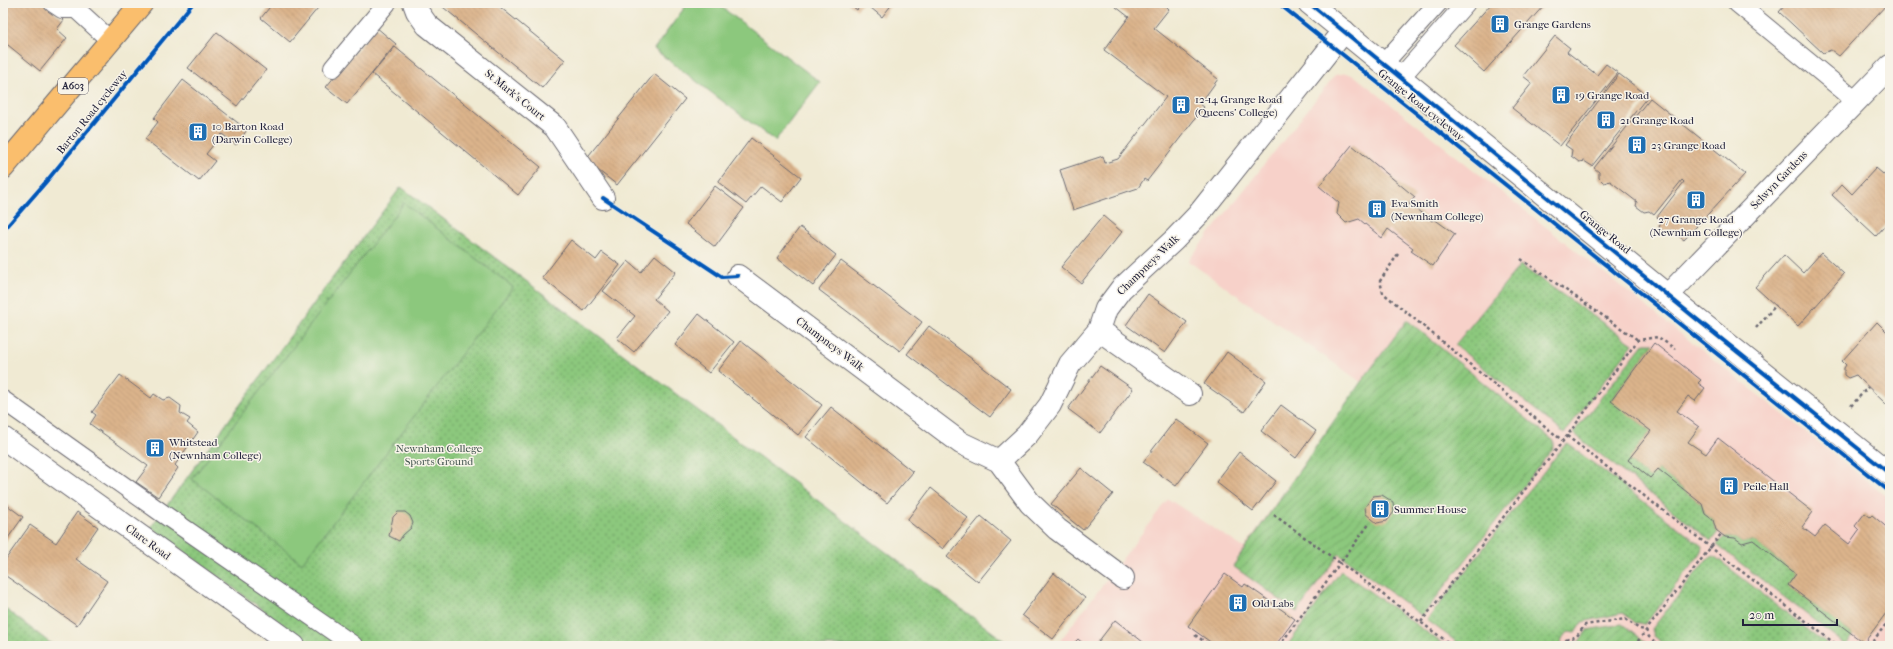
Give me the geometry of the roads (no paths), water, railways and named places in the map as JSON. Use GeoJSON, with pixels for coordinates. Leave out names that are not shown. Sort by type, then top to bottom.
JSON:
{"type":"FeatureCollection","features":[{"type":"Feature","properties":{"kind":"main road","name":"A603"},"geometry":{"type":"LineString","coordinates":[[5,161],[111,41],[142,3]]}},
{"type":"Feature","properties":{"kind":"street","name":"St Mark's Court"},"geometry":{"type":"LineString","coordinates":[[414,3],[417,11],[427,25],[555,126],[603,198]]}},
{"type":"Feature","properties":{"kind":"street","name":"Grange Road"},"geometry":{"type":"LineString","coordinates":[[1309,3],[1890,474]]}},
{"type":"Feature","properties":{"kind":"street","name":"Champneys Walk"},"geometry":{"type":"LineString","coordinates":[[738,276],[961,443],[999,462],[1027,434],[1050,405],[1070,364],[1099,330],[1106,309],[1121,288],[1174,240],[1198,215],[1344,31]]}},
{"type":"Feature","properties":{"kind":"street","name":"Selwyn Gardens"},"geometry":{"type":"LineString","coordinates":[[1668,295],[1890,66]]}},
{"type":"Feature","properties":{"kind":"street"},"geometry":{"type":"LineString","coordinates":[[1099,330],[1190,394]]}},
{"type":"Feature","properties":{"kind":"street","name":"Clare Road"},"geometry":{"type":"LineString","coordinates":[[3,438],[294,646]]}},
{"type":"Feature","properties":{"kind":"street"},"geometry":{"type":"LineString","coordinates":[[999,462],[1035,508],[1057,529],[1122,578]]}},
{"type":"Feature","properties":{"kind":"lane"},"geometry":{"type":"LineString","coordinates":[[53,3],[62,9],[76,6],[111,41]]}},
{"type":"Feature","properties":{"kind":"lane"},"geometry":{"type":"LineString","coordinates":[[333,68],[387,3]]}},
{"type":"Feature","properties":{"kind":"lane"},"geometry":{"type":"LineString","coordinates":[[1384,63],[1438,3]]}},
{"type":"Feature","properties":{"kind":"lane"},"geometry":{"type":"LineString","coordinates":[[1401,77],[1466,3]]}},
{"type":"Feature","properties":{"kind":"lane"},"geometry":{"type":"LineString","coordinates":[[1736,3],[1856,101]]}},
{"type":"Feature","properties":{"kind":"lane"},"geometry":{"type":"LineString","coordinates":[[3,400],[162,513],[353,645]]}},
{"type":"Feature","properties":{"kind":"place","name":"Grange Gardens"},"geometry":{"type":"Point","coordinates":[1500,24]}},
{"type":"Feature","properties":{"kind":"place","name":"19 Grange Road"},"geometry":{"type":"Point","coordinates":[1561,95]}},
{"type":"Feature","properties":{"kind":"place","name":"12-14 Grange Road (Queens' College)"},"geometry":{"type":"Point","coordinates":[1181,105]}},
{"type":"Feature","properties":{"kind":"place","name":"21 Grange Road"},"geometry":{"type":"Point","coordinates":[1606,120]}},
{"type":"Feature","properties":{"kind":"place","name":"10 Barton Road (Darwin College)"},"geometry":{"type":"Point","coordinates":[198,132]}},
{"type":"Feature","properties":{"kind":"place","name":"23 Grange Road"},"geometry":{"type":"Point","coordinates":[1637,145]}},
{"type":"Feature","properties":{"kind":"place","name":"27 Grange Road (Newnham College)"},"geometry":{"type":"Point","coordinates":[1696,200]}},
{"type":"Feature","properties":{"kind":"place","name":"Eva Smith (Newnham College)"},"geometry":{"type":"Point","coordinates":[1377,209]}},
{"type":"Feature","properties":{"kind":"place","name":"Whitstead (Newnham College)"},"geometry":{"type":"Point","coordinates":[155,448]}},
{"type":"Feature","properties":{"kind":"place","name":"Peile Hall"},"geometry":{"type":"Point","coordinates":[1729,486]}},
{"type":"Feature","properties":{"kind":"place","name":"Summer House"},"geometry":{"type":"Point","coordinates":[1380,509]}},
{"type":"Feature","properties":{"kind":"place","name":"Old Labs"},"geometry":{"type":"Point","coordinates":[1238,603]}},
{"type":"Feature","properties":{"kind":"park label","name":"Newnham College Sports Ground"},"geometry":{"type":"Point","coordinates":[439,454]}}]}
